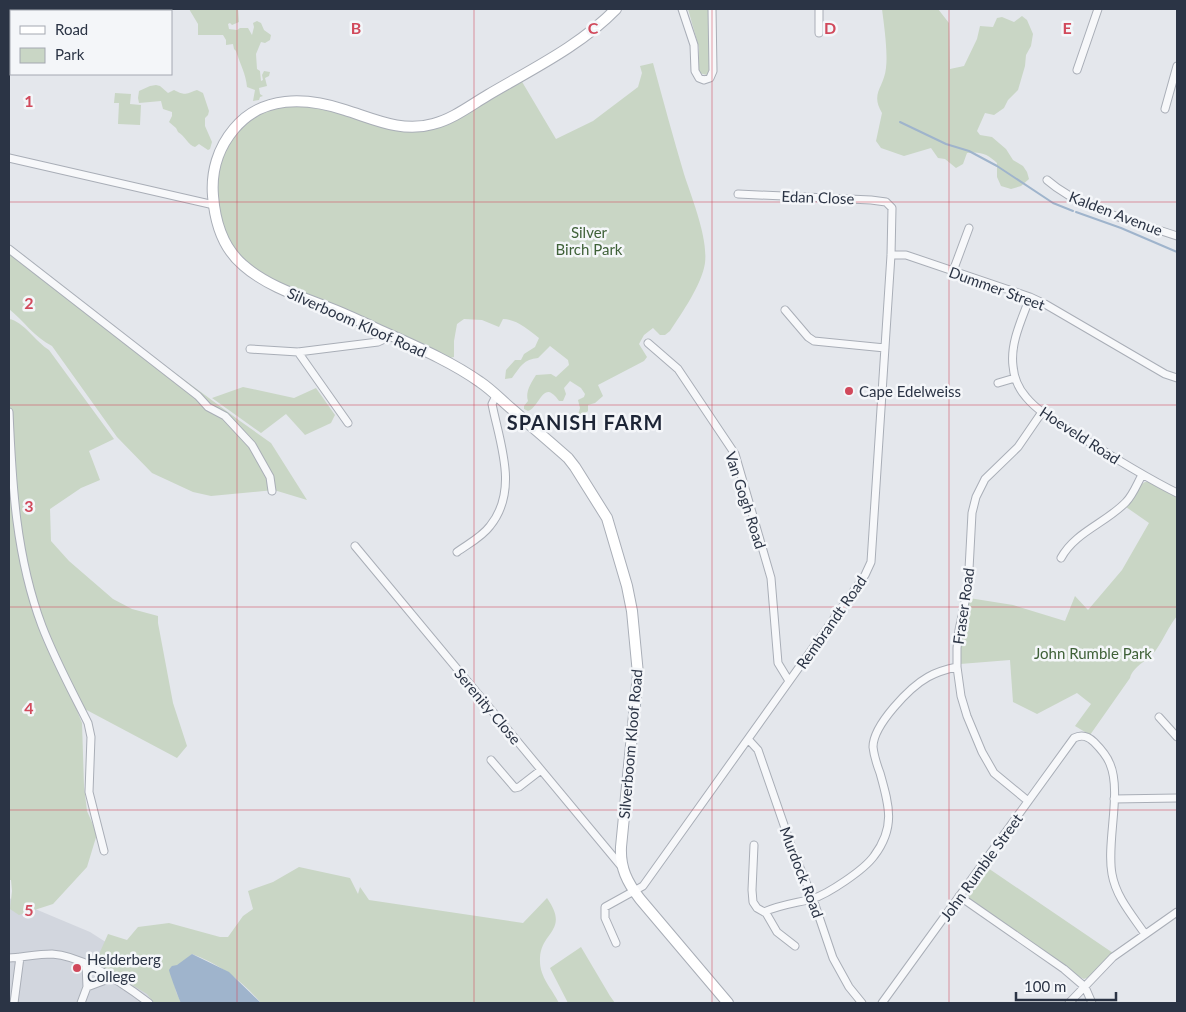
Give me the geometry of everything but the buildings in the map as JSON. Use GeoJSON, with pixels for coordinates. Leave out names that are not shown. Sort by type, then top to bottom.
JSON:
{"type":"FeatureCollection","features":[{"type":"Feature","properties":{"kind":"street","name":"Silverboom Kloof Road"},"geometry":{"type":"LineString","coordinates":[[616,9],[592,31],[568,48],[436,124],[421,127],[396,126],[342,109],[305,101],[278,102],[258,109],[238,124],[222,146],[214,174],[214,205],[218,226],[227,246],[242,264],[255,274],[391,336],[480,382],[568,458],[575,467],[607,518],[632,610],[638,674],[621,847],[622,866],[628,882],[634,891],[728,1003]]}},
{"type":"Feature","properties":{"kind":"street"},"geometry":{"type":"LineString","coordinates":[[682,9],[694,45],[696,74],[704,80],[710,78],[713,71],[712,9]]}},
{"type":"Feature","properties":{"kind":"street"},"geometry":{"type":"LineString","coordinates":[[819,9],[819,33]]}},
{"type":"Feature","properties":{"kind":"street"},"geometry":{"type":"LineString","coordinates":[[1077,70],[1098,9]]}},
{"type":"Feature","properties":{"kind":"street"},"geometry":{"type":"LineString","coordinates":[[1165,109],[1177,66]]}},
{"type":"Feature","properties":{"kind":"street"},"geometry":{"type":"LineString","coordinates":[[9,158],[214,205]]}},
{"type":"Feature","properties":{"kind":"street","name":"Kalden Avenue"},"geometry":{"type":"LineString","coordinates":[[1055,188],[1058,179]]}},
{"type":"Feature","properties":{"kind":"street","name":"Kalden Avenue"},"geometry":{"type":"LineString","coordinates":[[1047,180],[1055,188],[1078,202],[1177,236]]}},
{"type":"Feature","properties":{"kind":"street","name":"Edan Close"},"geometry":{"type":"LineString","coordinates":[[738,194],[871,200],[888,203],[893,210]]}},
{"type":"Feature","properties":{"kind":"street","name":"Rembrandt Road"},"geometry":{"type":"LineString","coordinates":[[616,943],[607,923],[604,908],[643,886],[865,575],[871,562],[893,210]]}},
{"type":"Feature","properties":{"kind":"street"},"geometry":{"type":"LineString","coordinates":[[953,271],[969,228]]}},
{"type":"Feature","properties":{"kind":"street"},"geometry":{"type":"LineString","coordinates":[[9,249],[198,396],[208,407],[225,416],[252,445],[270,476],[272,491]]}},
{"type":"Feature","properties":{"kind":"street","name":"Dummer Street"},"geometry":{"type":"LineString","coordinates":[[891,255],[906,255],[1030,297],[1166,374],[1177,378]]}},
{"type":"Feature","properties":{"kind":"street","name":"Hoeveld Road"},"geometry":{"type":"LineString","coordinates":[[1030,297],[1013,348],[1012,360],[1015,378],[1026,397],[1042,412],[1142,475],[1177,493]]}},
{"type":"Feature","properties":{"kind":"street"},"geometry":{"type":"LineString","coordinates":[[785,310],[808,337],[814,341],[885,348]]}},
{"type":"Feature","properties":{"kind":"street"},"geometry":{"type":"LineString","coordinates":[[250,349],[298,352],[378,342],[391,336]]}},
{"type":"Feature","properties":{"kind":"street","name":"Van Gogh Road"},"geometry":{"type":"LineString","coordinates":[[648,343],[678,369],[735,454],[771,578],[778,663],[788,681]]}},
{"type":"Feature","properties":{"kind":"street"},"geometry":{"type":"LineString","coordinates":[[298,352],[348,423]]}},
{"type":"Feature","properties":{"kind":"street"},"geometry":{"type":"LineString","coordinates":[[998,383],[1015,378]]}},
{"type":"Feature","properties":{"kind":"street"},"geometry":{"type":"LineString","coordinates":[[457,552],[490,527],[499,513],[504,498],[506,467],[492,404],[496,396]]}},
{"type":"Feature","properties":{"kind":"street"},"geometry":{"type":"LineString","coordinates":[[9,412],[12,491],[19,538],[42,626],[88,723],[91,742],[88,792],[104,851]]}},
{"type":"Feature","properties":{"kind":"street","name":"Fraser Road"},"geometry":{"type":"LineString","coordinates":[[1028,801],[1000,779],[985,759],[967,716],[961,696],[957,667],[959,630],[968,588],[972,514],[976,497],[986,479],[1018,447],[1042,412]]}},
{"type":"Feature","properties":{"kind":"street"},"geometry":{"type":"LineString","coordinates":[[1061,558],[1072,542],[1126,503],[1142,475]]}},
{"type":"Feature","properties":{"kind":"street","name":"Serenity Close"},"geometry":{"type":"LineString","coordinates":[[355,546],[622,866]]}},
{"type":"Feature","properties":{"kind":"street"},"geometry":{"type":"LineString","coordinates":[[764,912],[772,908],[814,898],[848,880],[874,856],[885,839],[889,824],[889,810],[873,749],[874,740],[883,722],[914,686],[943,670],[957,667]]}},
{"type":"Feature","properties":{"kind":"street"},"geometry":{"type":"LineString","coordinates":[[1158,717],[1177,737]]}},
{"type":"Feature","properties":{"kind":"street","name":"John Rumble Street"},"geometry":{"type":"LineString","coordinates":[[882,1003],[1074,738],[1083,736],[1094,741],[1110,762],[1114,778],[1114,798]]}},
{"type":"Feature","properties":{"kind":"street","name":"Murdock Road"},"geometry":{"type":"LineString","coordinates":[[748,739],[758,750],[793,851],[814,898],[838,968],[849,987],[862,1003]]}},
{"type":"Feature","properties":{"kind":"street"},"geometry":{"type":"LineString","coordinates":[[491,760],[515,788],[520,787],[541,770]]}},
{"type":"Feature","properties":{"kind":"street"},"geometry":{"type":"LineString","coordinates":[[1145,934],[1118,894],[1111,872],[1114,798],[1177,798]]}},
{"type":"Feature","properties":{"kind":"street"},"geometry":{"type":"LineString","coordinates":[[754,845],[752,897],[757,908],[764,912],[777,932],[795,946]]}},
{"type":"Feature","properties":{"kind":"street"},"geometry":{"type":"LineString","coordinates":[[960,896],[1064,969],[1085,987],[1092,1003]]}},
{"type":"Feature","properties":{"kind":"street"},"geometry":{"type":"LineString","coordinates":[[770,920],[781,907]]}},
{"type":"Feature","properties":{"kind":"street"},"geometry":{"type":"LineString","coordinates":[[1069,1003],[1114,957],[1177,912]]}},
{"type":"Feature","properties":{"kind":"street"},"geometry":{"type":"LineString","coordinates":[[9,958],[50,954],[86,964],[111,978],[138,1000],[149,1003]]}},
{"type":"Feature","properties":{"kind":"street"},"geometry":{"type":"LineString","coordinates":[[14,1003],[20,957]]}},
{"type":"Feature","properties":{"kind":"street"},"geometry":{"type":"LineString","coordinates":[[81,1003],[87,987],[86,964]]}},
{"type":"Feature","properties":{"kind":"street"},"geometry":{"type":"LineString","coordinates":[[87,987],[111,978]]}},
{"type":"Feature","properties":{"kind":"shaded area","name":"Helderberg College"},"geometry":{"type":"Polygon","coordinates":[[[9,898],[90,932],[201,1003],[9,1003],[9,898]]]}},
{"type":"Feature","properties":{"kind":"green space"},"geometry":{"type":"Polygon","coordinates":[[[189,9],[238,9],[239,22],[232,25],[228,24],[229,29],[248,28],[252,35],[253,23],[257,21],[271,35],[270,40],[265,43],[261,42],[256,54],[257,69],[260,71],[261,81],[263,80],[262,75],[264,71],[270,72],[269,76],[265,78],[267,86],[259,88],[260,94],[263,96],[259,100],[253,101],[255,90],[247,87],[233,44],[226,45],[223,35],[198,35],[198,24],[189,9]]]}},
{"type":"Feature","properties":{"kind":"green space"},"geometry":{"type":"Polygon","coordinates":[[[688,9],[711,9],[711,69],[707,75],[699,73],[699,48],[688,9]]]}},
{"type":"Feature","properties":{"kind":"green space"},"geometry":{"type":"Polygon","coordinates":[[[882,9],[938,9],[949,23],[950,69],[964,66],[977,39],[980,26],[993,27],[997,18],[1002,17],[1014,22],[1022,16],[1027,20],[1033,34],[1018,90],[1008,100],[1004,108],[994,115],[985,113],[977,131],[980,135],[992,137],[1006,149],[1013,160],[1023,166],[1029,179],[1021,186],[1011,189],[1001,186],[997,177],[997,163],[984,154],[976,152],[967,153],[963,164],[956,168],[945,159],[938,158],[931,148],[904,156],[881,148],[876,141],[882,113],[877,95],[885,75],[886,62],[886,38],[882,9]]]}},
{"type":"Feature","properties":{"kind":"green space","name":"Silver Birch Park"},"geometry":{"type":"Polygon","coordinates":[[[653,63],[684,174],[702,230],[705,263],[696,289],[670,331],[665,335],[660,335],[653,328],[644,335],[639,344],[647,357],[644,361],[598,385],[603,396],[595,403],[588,405],[588,411],[582,416],[578,415],[580,408],[578,400],[584,397],[585,394],[581,388],[570,381],[564,388],[566,394],[563,401],[559,401],[555,396],[546,392],[534,407],[528,411],[524,409],[528,401],[527,394],[529,388],[536,375],[551,374],[556,377],[569,365],[568,360],[550,346],[538,358],[523,364],[512,378],[505,379],[506,370],[515,360],[521,360],[524,354],[535,347],[539,338],[527,328],[508,319],[503,319],[499,327],[482,320],[464,319],[457,324],[454,357],[446,359],[267,278],[240,258],[219,224],[215,190],[222,153],[238,127],[270,108],[305,105],[414,131],[521,80],[556,139],[593,121],[638,87],[642,73],[640,66],[653,63]]]}},
{"type":"Feature","properties":{"kind":"green space"},"geometry":{"type":"Polygon","coordinates":[[[156,85],[168,93],[174,90],[185,94],[197,90],[203,93],[209,111],[205,118],[205,126],[212,142],[210,149],[208,150],[199,144],[195,147],[190,144],[169,122],[172,112],[163,109],[161,101],[139,103],[139,91],[156,85]]]}},
{"type":"Feature","properties":{"kind":"green space"},"geometry":{"type":"Polygon","coordinates":[[[115,93],[131,94],[130,104],[141,105],[140,125],[118,124],[119,103],[114,103],[115,93]]]}},
{"type":"Feature","properties":{"kind":"green space"},"geometry":{"type":"Polygon","coordinates":[[[9,250],[271,443],[307,500],[274,490],[211,496],[193,492],[152,473],[117,437],[52,346],[34,334],[9,309],[9,250]]]}},
{"type":"Feature","properties":{"kind":"green space"},"geometry":{"type":"Polygon","coordinates":[[[9,319],[19,324],[49,350],[114,439],[89,451],[100,480],[81,488],[50,509],[51,541],[69,561],[113,599],[132,609],[158,616],[173,703],[187,746],[177,758],[81,707],[76,708],[82,723],[84,786],[87,811],[97,834],[87,867],[53,904],[19,915],[10,909],[12,891],[11,880],[9,880],[9,319]]]}},
{"type":"Feature","properties":{"kind":"green space"},"geometry":{"type":"Polygon","coordinates":[[[243,387],[294,398],[316,388],[335,415],[331,423],[305,435],[286,414],[261,433],[212,398],[243,387]]]}},
{"type":"Feature","properties":{"kind":"green space","name":"John Rumble Park"},"geometry":{"type":"Polygon","coordinates":[[[1150,482],[1177,496],[1177,616],[1156,650],[1134,670],[1090,735],[1075,726],[1091,704],[1077,693],[1037,714],[1013,702],[1010,660],[960,664],[962,633],[969,598],[1013,605],[1065,621],[1075,596],[1088,610],[1122,570],[1149,523],[1126,507],[1140,485],[1150,482]]]}},
{"type":"Feature","properties":{"kind":"green space"},"geometry":{"type":"Polygon","coordinates":[[[985,866],[1113,953],[1089,977],[1084,979],[1080,977],[970,899],[968,890],[985,866]]]}},
{"type":"Feature","properties":{"kind":"green space"},"geometry":{"type":"Polygon","coordinates":[[[299,867],[350,878],[358,894],[360,887],[369,900],[523,923],[547,898],[556,917],[555,924],[542,949],[540,965],[543,976],[559,1003],[261,1003],[230,974],[192,954],[174,983],[181,1003],[154,1003],[147,994],[99,965],[96,961],[108,934],[127,940],[138,927],[169,923],[220,937],[228,937],[243,916],[253,909],[248,891],[273,882],[299,867]]]}},
{"type":"Feature","properties":{"kind":"green space"},"geometry":{"type":"Polygon","coordinates":[[[581,947],[615,1003],[568,1003],[550,968],[581,947]]]}},
{"type":"Feature","properties":{"kind":"water"},"geometry":{"type":"Polygon","coordinates":[[[192,954],[229,972],[261,1003],[181,1003],[169,970],[172,966],[177,965],[192,954]]]}},
{"type":"Feature","properties":{"kind":"waterway"},"geometry":{"type":"LineString","coordinates":[[900,122],[946,144],[969,151],[997,166],[1053,203],[1073,211]]}},
{"type":"Feature","properties":{"kind":"waterway"},"geometry":{"type":"LineString","coordinates":[[1076,212],[1121,228],[1177,252]]}},
{"type":"Feature","properties":{"kind":"place","name":"Cape Edelweiss"},"geometry":{"type":"Point","coordinates":[849,391]}},
{"type":"Feature","properties":{"kind":"place","name":"Helderberg College"},"geometry":{"type":"Point","coordinates":[77,968]}},
{"type":"Feature","properties":{"kind":"district","name":"SPANISH FARM"},"geometry":{"type":"Point","coordinates":[585,422]}}]}
